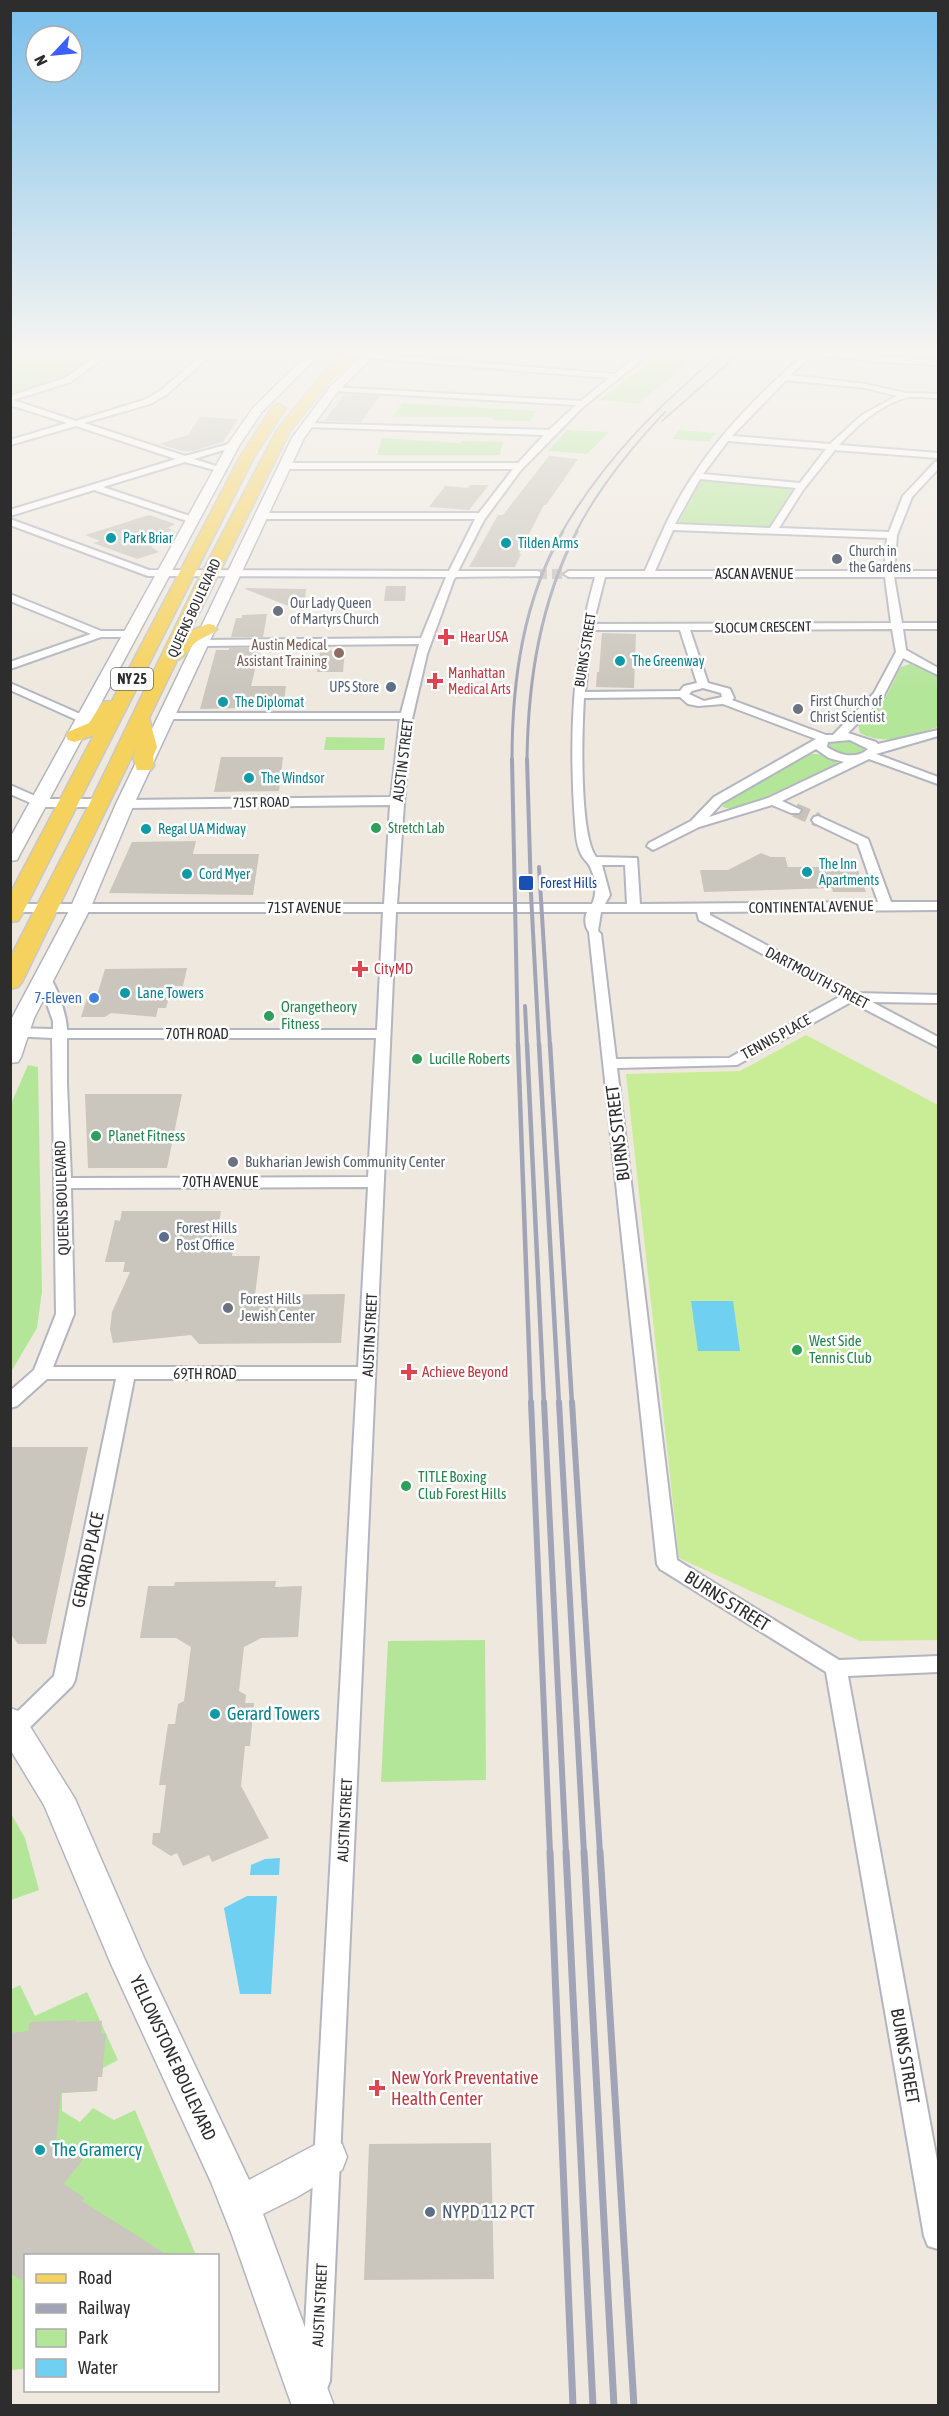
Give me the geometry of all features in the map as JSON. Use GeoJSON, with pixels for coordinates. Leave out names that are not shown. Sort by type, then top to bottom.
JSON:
{"type":"FeatureCollection","features":[{"type":"Feature","properties":{"kind":"main road","name":"QUEENS BOULEVARD"},"geometry":{"type":"LineString","coordinates":[[12,911],[245,463]]}},
{"type":"Feature","properties":{"kind":"main road","name":"QUEENS BOULEVARD"},"geometry":{"type":"LineString","coordinates":[[10,982],[100,803],[209,574],[267,463]]}},
{"type":"Feature","properties":{"kind":"main road"},"geometry":{"type":"LineString","coordinates":[[166,667],[191,637],[205,636]]}},
{"type":"Feature","properties":{"kind":"main road"},"geometry":{"type":"LineString","coordinates":[[75,736],[96,727],[112,702],[131,681]]}},
{"type":"Feature","properties":{"kind":"main road"},"geometry":{"type":"LineString","coordinates":[[141,718],[144,742],[147,747],[143,757],[144,766]]}},
{"type":"Feature","properties":{"kind":"street"},"geometry":{"type":"LineString","coordinates":[[10,513],[174,463]]}},
{"type":"Feature","properties":{"kind":"street"},"geometry":{"type":"LineString","coordinates":[[197,463],[219,470]]}},
{"type":"Feature","properties":{"kind":"street"},"geometry":{"type":"LineString","coordinates":[[10,856],[223,463]]}},
{"type":"Feature","properties":{"kind":"street","name":"QUEENS BOULEVARD"},"geometry":{"type":"LineString","coordinates":[[10,1057],[15,1032],[80,909],[125,804],[286,463]]}},
{"type":"Feature","properties":{"kind":"street","name":"AUSTIN STREET"},"geometry":{"type":"LineString","coordinates":[[314,2406],[378,1182],[390,908],[400,758],[407,716],[435,609],[481,516],[523,463]]}},
{"type":"Feature","properties":{"kind":"street"},"geometry":{"type":"LineString","coordinates":[[649,574],[670,527],[697,476],[707,463]]}},
{"type":"Feature","properties":{"kind":"street"},"geometry":{"type":"LineString","coordinates":[[774,529],[801,486],[821,463]]}},
{"type":"Feature","properties":{"kind":"street"},"geometry":{"type":"LineString","coordinates":[[838,736],[879,695],[901,652],[895,626],[889,573],[892,535],[908,496],[939,464]]}},
{"type":"Feature","properties":{"kind":"street"},"geometry":{"type":"LineString","coordinates":[[284,466],[520,466]]}},
{"type":"Feature","properties":{"kind":"street"},"geometry":{"type":"LineString","coordinates":[[697,476],[801,486]]}},
{"type":"Feature","properties":{"kind":"street"},"geometry":{"type":"LineString","coordinates":[[93,487],[193,520]]}},
{"type":"Feature","properties":{"kind":"street"},"geometry":{"type":"LineString","coordinates":[[261,516],[481,516]]}},
{"type":"Feature","properties":{"kind":"street"},"geometry":{"type":"LineString","coordinates":[[10,522],[148,573],[537,574]]}},
{"type":"Feature","properties":{"kind":"street"},"geometry":{"type":"LineString","coordinates":[[670,527],[892,535]]}},
{"type":"Feature","properties":{"kind":"street","name":"ASCAN AVENUE"},"geometry":{"type":"LineString","coordinates":[[569,574],[939,574]]}},
{"type":"Feature","properties":{"kind":"street","name":"BURNS STREET"},"geometry":{"type":"LineString","coordinates":[[601,574],[587,627],[578,695],[577,744],[582,838],[587,854],[598,869],[603,895],[592,916],[668,1564],[836,1668],[840,1704],[939,2236]]}},
{"type":"Feature","properties":{"kind":"street"},"geometry":{"type":"LineString","coordinates":[[10,597],[100,634]]}},
{"type":"Feature","properties":{"kind":"street","name":"SLOCUM CRESCENT"},"geometry":{"type":"LineString","coordinates":[[587,627],[685,629],[939,626]]}},
{"type":"Feature","properties":{"kind":"street"},"geometry":{"type":"LineString","coordinates":[[685,629],[703,685]]}},
{"type":"Feature","properties":{"kind":"street"},"geometry":{"type":"LineString","coordinates":[[10,666],[100,634],[132,634]]}},
{"type":"Feature","properties":{"kind":"street"},"geometry":{"type":"LineString","coordinates":[[205,636],[425,641]]}},
{"type":"Feature","properties":{"kind":"street"},"geometry":{"type":"LineString","coordinates":[[901,652],[939,672]]}},
{"type":"Feature","properties":{"kind":"street"},"geometry":{"type":"LineString","coordinates":[[578,695],[683,694],[688,688],[703,685],[726,691],[729,694],[724,701]]}},
{"type":"Feature","properties":{"kind":"street"},"geometry":{"type":"LineString","coordinates":[[10,686],[83,719]]}},
{"type":"Feature","properties":{"kind":"street"},"geometry":{"type":"LineString","coordinates":[[683,694],[686,699],[704,704],[724,701],[823,741]]}},
{"type":"Feature","properties":{"kind":"street"},"geometry":{"type":"LineString","coordinates":[[168,716],[407,716]]}},
{"type":"Feature","properties":{"kind":"street"},"geometry":{"type":"LineString","coordinates":[[823,741],[821,748],[826,753],[849,759],[939,733]]}},
{"type":"Feature","properties":{"kind":"street"},"geometry":{"type":"LineString","coordinates":[[592,861],[632,861],[650,848],[695,824],[742,812],[772,801],[868,754],[872,744],[863,739],[838,736],[823,741],[718,800],[695,824]]}},
{"type":"Feature","properties":{"kind":"street"},"geometry":{"type":"LineString","coordinates":[[868,754],[939,781]]}},
{"type":"Feature","properties":{"kind":"street"},"geometry":{"type":"LineString","coordinates":[[10,789],[40,803],[100,803]]}},
{"type":"Feature","properties":{"kind":"street","name":"71ST ROAD"},"geometry":{"type":"LineString","coordinates":[[125,804],[397,801]]}},
{"type":"Feature","properties":{"kind":"street"},"geometry":{"type":"LineString","coordinates":[[772,801],[795,810]]}},
{"type":"Feature","properties":{"kind":"street"},"geometry":{"type":"LineString","coordinates":[[818,820],[864,842],[886,906]]}},
{"type":"Feature","properties":{"kind":"street"},"geometry":{"type":"LineString","coordinates":[[632,861],[630,875],[634,908]]}},
{"type":"Feature","properties":{"kind":"street","name":"CONTINENTAL AVENUE"},"geometry":{"type":"LineString","coordinates":[[597,907],[939,906]]}},
{"type":"Feature","properties":{"kind":"street","name":"71ST AVENUE"},"geometry":{"type":"LineString","coordinates":[[12,911],[597,907]]}},
{"type":"Feature","properties":{"kind":"street","name":"DARTMOUTH STREET"},"geometry":{"type":"LineString","coordinates":[[703,908],[704,917],[939,1043]]}},
{"type":"Feature","properties":{"kind":"street","name":"QUEENS BOULEVARD"},"geometry":{"type":"LineString","coordinates":[[10,1402],[42,1374],[65,1314],[58,1084],[60,1021],[45,979]]}},
{"type":"Feature","properties":{"kind":"street"},"geometry":{"type":"LineString","coordinates":[[850,997],[939,999]]}},
{"type":"Feature","properties":{"kind":"street","name":"TENNIS PLACE"},"geometry":{"type":"LineString","coordinates":[[610,1064],[732,1062],[850,997]]}},
{"type":"Feature","properties":{"kind":"street","name":"70TH ROAD"},"geometry":{"type":"LineString","coordinates":[[15,1032],[384,1034]]}},
{"type":"Feature","properties":{"kind":"street","name":"70TH AVENUE"},"geometry":{"type":"LineString","coordinates":[[62,1183],[378,1182]]}},
{"type":"Feature","properties":{"kind":"street","name":"69TH ROAD"},"geometry":{"type":"LineString","coordinates":[[42,1374],[368,1373]]}},
{"type":"Feature","properties":{"kind":"street","name":"GERARD PLACE"},"geometry":{"type":"LineString","coordinates":[[13,1725],[64,1680],[126,1374]]}},
{"type":"Feature","properties":{"kind":"street"},"geometry":{"type":"LineString","coordinates":[[836,1668],[939,1664]]}},
{"type":"Feature","properties":{"kind":"street","name":"YELLOWSTONE BOULEVARD"},"geometry":{"type":"LineString","coordinates":[[13,1725],[58,1799],[129,1964],[240,2205],[314,2406]]}},
{"type":"Feature","properties":{"kind":"street"},"geometry":{"type":"LineString","coordinates":[[240,2205],[283,2184],[328,2157]]}},
{"type":"Feature","properties":{"kind":"green space"},"geometry":{"type":"Polygon","coordinates":[[[702,479],[795,487],[770,528],[678,524],[702,479]]]}},
{"type":"Feature","properties":{"kind":"green space"},"geometry":{"type":"Polygon","coordinates":[[[910,664],[919,665],[938,676],[938,727],[909,736],[889,739],[870,737],[860,733],[858,724],[887,695],[901,667],[910,664]]]}},
{"type":"Feature","properties":{"kind":"green space"},"geometry":{"type":"Polygon","coordinates":[[[326,737],[385,738],[384,750],[324,750],[326,737]]]}},
{"type":"Feature","properties":{"kind":"green space"},"geometry":{"type":"Polygon","coordinates":[[[851,738],[869,748],[860,755],[849,756],[826,748],[827,742],[851,738]]]}},
{"type":"Feature","properties":{"kind":"green space"},"geometry":{"type":"Polygon","coordinates":[[[810,754],[818,754],[837,761],[836,765],[736,810],[722,807],[726,802],[810,754]]]}},
{"type":"Feature","properties":{"kind":"green space","name":"West Side Tennis Club"},"geometry":{"type":"Polygon","coordinates":[[[806,1035],[938,1105],[938,1640],[860,1641],[679,1558],[626,1074],[740,1071],[806,1035]]]}},
{"type":"Feature","properties":{"kind":"green space"},"geometry":{"type":"Polygon","coordinates":[[[28,1065],[38,1067],[42,1291],[37,1328],[11,1372],[11,1104],[28,1065]]]}},
{"type":"Feature","properties":{"kind":"green space"},"geometry":{"type":"Polygon","coordinates":[[[485,1640],[486,1780],[381,1782],[388,1641],[485,1640]]]}},
{"type":"Feature","properties":{"kind":"green space"},"geometry":{"type":"Polygon","coordinates":[[[10,1812],[25,1838],[39,1890],[11,1900],[10,1812]]]}},
{"type":"Feature","properties":{"kind":"green space"},"geometry":{"type":"Polygon","coordinates":[[[20,1985],[35,2016],[87,1992],[118,2060],[103,2068],[102,2077],[98,2077],[97,2091],[62,2093],[62,2111],[80,2122],[93,2108],[114,2120],[135,2110],[196,2254],[24,2254],[24,2369],[11,2370],[10,1990],[20,1985]]]}},
{"type":"Feature","properties":{"kind":"water"},"geometry":{"type":"Polygon","coordinates":[[[691,1301],[733,1301],[740,1351],[698,1351],[691,1301]]]}},
{"type":"Feature","properties":{"kind":"water"},"geometry":{"type":"Polygon","coordinates":[[[280,1858],[279,1875],[250,1875],[251,1865],[265,1859],[280,1858]]]}},
{"type":"Feature","properties":{"kind":"water"},"geometry":{"type":"Polygon","coordinates":[[[247,1896],[277,1896],[271,1994],[240,1994],[224,1908],[247,1896]]]}},
{"type":"Feature","properties":{"kind":"building"},"geometry":{"type":"Polygon","coordinates":[[[544,463],[575,463],[544,505],[519,554],[521,554],[515,567],[469,567],[498,515],[503,515],[544,463]]]}},
{"type":"Feature","properties":{"kind":"building"},"geometry":{"type":"Polygon","coordinates":[[[470,485],[489,485],[469,510],[429,507],[445,486],[468,488],[470,485]]]}},
{"type":"Feature","properties":{"kind":"building","name":"Park Briar"},"geometry":{"type":"Polygon","coordinates":[[[149,515],[175,524],[168,528],[172,530],[170,531],[139,541],[153,546],[151,547],[159,552],[137,559],[93,543],[100,541],[85,535],[149,515]]]}},
{"type":"Feature","properties":{"kind":"building"},"geometry":{"type":"Polygon","coordinates":[[[386,586],[406,586],[405,601],[384,601],[386,586]]]}},
{"type":"Feature","properties":{"kind":"building"},"geometry":{"type":"Polygon","coordinates":[[[245,589],[306,589],[304,612],[245,589]]]}},
{"type":"Feature","properties":{"kind":"building"},"geometry":{"type":"Polygon","coordinates":[[[267,614],[263,637],[231,637],[236,618],[242,618],[242,615],[267,614]]]}},
{"type":"Feature","properties":{"kind":"building","name":"The Greenway"},"geometry":{"type":"Polygon","coordinates":[[[602,633],[636,634],[634,688],[596,687],[602,633]]]}},
{"type":"Feature","properties":{"kind":"building"},"geometry":{"type":"Polygon","coordinates":[[[229,648],[260,648],[251,686],[286,686],[283,707],[200,709],[216,650],[229,650],[229,648]]]}},
{"type":"Feature","properties":{"kind":"building"},"geometry":{"type":"Polygon","coordinates":[[[345,650],[343,672],[317,672],[320,651],[345,650]]]}},
{"type":"Feature","properties":{"kind":"building","name":"The Windsor"},"geometry":{"type":"Polygon","coordinates":[[[221,757],[283,757],[279,791],[214,792],[221,757]]]}},
{"type":"Feature","properties":{"kind":"building","name":"Cord Myer"},"geometry":{"type":"Polygon","coordinates":[[[196,841],[193,854],[259,854],[253,895],[109,893],[132,842],[196,841]]]}},
{"type":"Feature","properties":{"kind":"building","name":"The Inn Apartments"},"geometry":{"type":"Polygon","coordinates":[[[761,853],[771,857],[785,857],[788,867],[857,867],[866,892],[833,892],[832,888],[704,892],[700,870],[728,870],[761,853]]]}},
{"type":"Feature","properties":{"kind":"building","name":"Lane Towers"},"geometry":{"type":"Polygon","coordinates":[[[187,968],[183,986],[172,986],[166,1008],[158,1008],[156,1017],[111,1013],[105,1017],[81,1017],[89,992],[98,992],[105,969],[187,968]]]}},
{"type":"Feature","properties":{"kind":"building"},"geometry":{"type":"Polygon","coordinates":[[[85,1094],[182,1094],[167,1168],[88,1168],[85,1094]]]}},
{"type":"Feature","properties":{"kind":"building"},"geometry":{"type":"Polygon","coordinates":[[[122,1211],[221,1211],[214,1251],[233,1251],[232,1256],[260,1256],[255,1295],[345,1294],[341,1343],[199,1344],[191,1335],[113,1343],[110,1329],[112,1312],[130,1272],[123,1272],[125,1262],[105,1262],[115,1220],[120,1221],[122,1211]]]}},
{"type":"Feature","properties":{"kind":"building"},"geometry":{"type":"Polygon","coordinates":[[[10,1447],[88,1447],[46,1644],[18,1644],[10,1633],[10,1447]]]}},
{"type":"Feature","properties":{"kind":"building","name":"Gerard Towers"},"geometry":{"type":"Polygon","coordinates":[[[276,1581],[275,1587],[302,1586],[298,1637],[261,1638],[244,1647],[239,1691],[246,1695],[245,1703],[254,1703],[250,1746],[245,1746],[241,1786],[269,1838],[212,1862],[209,1855],[183,1866],[177,1853],[171,1856],[152,1844],[153,1833],[160,1833],[166,1785],[159,1785],[168,1724],[175,1724],[178,1704],[184,1701],[191,1647],[176,1638],[140,1638],[148,1586],[174,1586],[175,1582],[276,1581]]]}},
{"type":"Feature","properties":{"kind":"building","name":"The Gramercy"},"geometry":{"type":"Polygon","coordinates":[[[102,2021],[101,2034],[106,2033],[102,2077],[98,2077],[97,2091],[61,2093],[56,2142],[83,2159],[64,2184],[85,2198],[82,2201],[166,2254],[24,2254],[24,2282],[10,2273],[10,2033],[28,2031],[30,2022],[102,2021]]]}},
{"type":"Feature","properties":{"kind":"building","name":"NYPD 112 PCT"},"geometry":{"type":"Polygon","coordinates":[[[491,2143],[494,2279],[364,2280],[369,2144],[491,2143]]]}},
{"type":"Feature","properties":{"kind":"tunnel"},"geometry":{"type":"LineString","coordinates":[[537,574],[569,574]]}},
{"type":"Feature","properties":{"kind":"tunnel"},"geometry":{"type":"LineString","coordinates":[[795,810],[818,820]]}},
{"type":"Feature","properties":{"kind":"railway"},"geometry":{"type":"LineString","coordinates":[[562,532],[578,505],[610,463]]}},
{"type":"Feature","properties":{"kind":"railway"},"geometry":{"type":"LineString","coordinates":[[576,532],[595,499],[621,463]]}},
{"type":"Feature","properties":{"kind":"railway"},"geometry":{"type":"LineString","coordinates":[[512,760],[514,701],[522,642],[538,585],[563,531]]}},
{"type":"Feature","properties":{"kind":"railway"},"geometry":{"type":"LineString","coordinates":[[527,760],[530,701],[538,642],[554,586],[577,531]]}},
{"type":"Feature","properties":{"kind":"railway"},"geometry":{"type":"LineString","coordinates":[[512,760],[518,1046]]}},
{"type":"Feature","properties":{"kind":"railway"},"geometry":{"type":"LineString","coordinates":[[527,760],[539,1046]]}},
{"type":"Feature","properties":{"kind":"railway"},"geometry":{"type":"LineString","coordinates":[[539,867],[550,1046]]}},
{"type":"Feature","properties":{"kind":"railway"},"geometry":{"type":"LineString","coordinates":[[525,1006],[527,1046]]}},
{"type":"Feature","properties":{"kind":"railway"},"geometry":{"type":"LineString","coordinates":[[518,1044],[531,1404]]}},
{"type":"Feature","properties":{"kind":"railway"},"geometry":{"type":"LineString","coordinates":[[527,1044],[544,1404]]}},
{"type":"Feature","properties":{"kind":"railway"},"geometry":{"type":"LineString","coordinates":[[539,1044],[559,1404]]}},
{"type":"Feature","properties":{"kind":"railway"},"geometry":{"type":"LineString","coordinates":[[550,1044],[572,1404]]}},
{"type":"Feature","properties":{"kind":"railway"},"geometry":{"type":"LineString","coordinates":[[531,1402],[550,1853]]}},
{"type":"Feature","properties":{"kind":"railway"},"geometry":{"type":"LineString","coordinates":[[544,1402],[566,1853]]}},
{"type":"Feature","properties":{"kind":"railway"},"geometry":{"type":"LineString","coordinates":[[559,1402],[584,1853]]}},
{"type":"Feature","properties":{"kind":"railway"},"geometry":{"type":"LineString","coordinates":[[572,1402],[600,1853]]}},
{"type":"Feature","properties":{"kind":"railway"},"geometry":{"type":"LineString","coordinates":[[550,1852],[573,2406]]}},
{"type":"Feature","properties":{"kind":"railway"},"geometry":{"type":"LineString","coordinates":[[566,1852],[593,2406]]}},
{"type":"Feature","properties":{"kind":"railway"},"geometry":{"type":"LineString","coordinates":[[584,1852],[614,2406]]}},
{"type":"Feature","properties":{"kind":"railway"},"geometry":{"type":"LineString","coordinates":[[600,1852],[634,2406]]}},
{"type":"Feature","properties":{"kind":"place","name":"Park Briar"},"geometry":{"type":"Point","coordinates":[111,538]}},
{"type":"Feature","properties":{"kind":"place","name":"Tilden Arms"},"geometry":{"type":"Point","coordinates":[506,543]}},
{"type":"Feature","properties":{"kind":"place","name":"Church in the Gardens"},"geometry":{"type":"Point","coordinates":[837,559]}},
{"type":"Feature","properties":{"kind":"place","name":"Our Lady Queen of Martyrs Church"},"geometry":{"type":"Point","coordinates":[278,611]}},
{"type":"Feature","properties":{"kind":"place","name":"Hear USA"},"geometry":{"type":"Point","coordinates":[446,637]}},
{"type":"Feature","properties":{"kind":"place","name":"Austin Medical Assistant Training"},"geometry":{"type":"Point","coordinates":[339,653]}},
{"type":"Feature","properties":{"kind":"place","name":"The Greenway"},"geometry":{"type":"Point","coordinates":[620,661]}},
{"type":"Feature","properties":{"kind":"place","name":"Manhattan Medical Arts"},"geometry":{"type":"Point","coordinates":[435,681]}},
{"type":"Feature","properties":{"kind":"place","name":"UPS Store"},"geometry":{"type":"Point","coordinates":[391,687]}},
{"type":"Feature","properties":{"kind":"place","name":"The Diplomat"},"geometry":{"type":"Point","coordinates":[223,702]}},
{"type":"Feature","properties":{"kind":"place","name":"First Church of Christ Scientist"},"geometry":{"type":"Point","coordinates":[798,709]}},
{"type":"Feature","properties":{"kind":"place","name":"The Windsor"},"geometry":{"type":"Point","coordinates":[249,778]}},
{"type":"Feature","properties":{"kind":"place","name":"Stretch Lab"},"geometry":{"type":"Point","coordinates":[376,828]}},
{"type":"Feature","properties":{"kind":"place","name":"Regal UA Midway"},"geometry":{"type":"Point","coordinates":[146,829]}},
{"type":"Feature","properties":{"kind":"place","name":"The Inn Apartments"},"geometry":{"type":"Point","coordinates":[807,872]}},
{"type":"Feature","properties":{"kind":"place","name":"Cord Myer"},"geometry":{"type":"Point","coordinates":[187,874]}},
{"type":"Feature","properties":{"kind":"place","name":"Forest Hills"},"geometry":{"type":"Point","coordinates":[526,883]}},
{"type":"Feature","properties":{"kind":"place","name":"CityMD"},"geometry":{"type":"Point","coordinates":[360,969]}},
{"type":"Feature","properties":{"kind":"place","name":"Lane Towers"},"geometry":{"type":"Point","coordinates":[125,993]}},
{"type":"Feature","properties":{"kind":"place","name":"7-Eleven"},"geometry":{"type":"Point","coordinates":[94,998]}},
{"type":"Feature","properties":{"kind":"place","name":"Orangetheory Fitness"},"geometry":{"type":"Point","coordinates":[269,1016]}},
{"type":"Feature","properties":{"kind":"place","name":"Lucille Roberts"},"geometry":{"type":"Point","coordinates":[417,1059]}},
{"type":"Feature","properties":{"kind":"place","name":"Planet Fitness"},"geometry":{"type":"Point","coordinates":[96,1136]}},
{"type":"Feature","properties":{"kind":"place","name":"Bukharian Jewish Community Center"},"geometry":{"type":"Point","coordinates":[233,1162]}},
{"type":"Feature","properties":{"kind":"place","name":"Forest Hills Post Office"},"geometry":{"type":"Point","coordinates":[164,1237]}},
{"type":"Feature","properties":{"kind":"place","name":"Forest Hills Jewish Center"},"geometry":{"type":"Point","coordinates":[228,1308]}},
{"type":"Feature","properties":{"kind":"place","name":"West Side Tennis Club"},"geometry":{"type":"Point","coordinates":[797,1350]}},
{"type":"Feature","properties":{"kind":"place","name":"Achieve Beyond"},"geometry":{"type":"Point","coordinates":[409,1372]}},
{"type":"Feature","properties":{"kind":"place","name":"TITLE Boxing Club Forest Hills"},"geometry":{"type":"Point","coordinates":[406,1486]}},
{"type":"Feature","properties":{"kind":"place","name":"Gerard Towers"},"geometry":{"type":"Point","coordinates":[215,1714]}},
{"type":"Feature","properties":{"kind":"place","name":"New York Preventative Health Center"},"geometry":{"type":"Point","coordinates":[377,2088]}},
{"type":"Feature","properties":{"kind":"place","name":"The Gramercy"},"geometry":{"type":"Point","coordinates":[40,2150]}},
{"type":"Feature","properties":{"kind":"place","name":"NYPD 112 PCT"},"geometry":{"type":"Point","coordinates":[430,2212]}}]}
